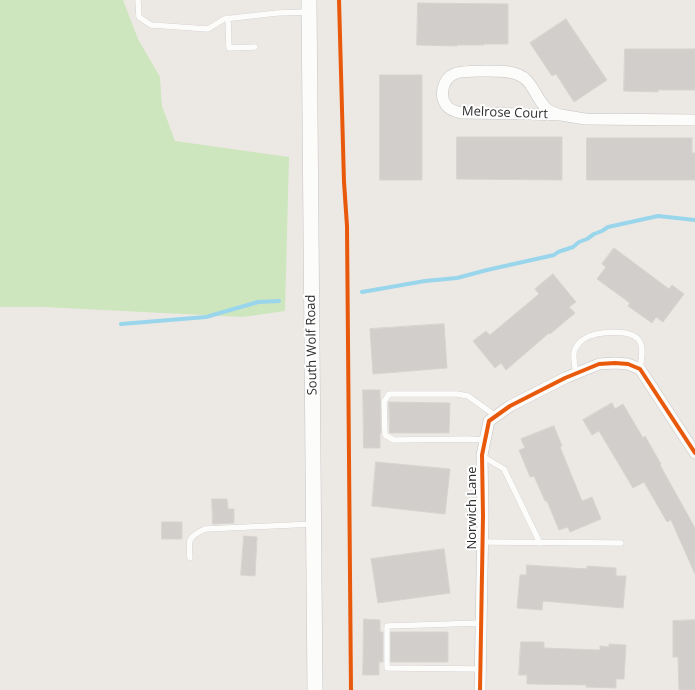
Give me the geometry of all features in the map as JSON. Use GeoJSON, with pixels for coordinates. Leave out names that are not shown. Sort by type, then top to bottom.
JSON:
{"type":"FeatureCollection","features":[{"type":"Feature","properties":{"kind":"main road","name":"South Wolf Road"},"geometry":{"type":"LineString","coordinates":[[309,6],[315,690]]}},
{"type":"Feature","properties":{"kind":"street","name":"Melrose Court"},"geometry":{"type":"LineString","coordinates":[[561,115],[547,109],[538,97],[530,82],[521,76],[509,72],[492,71],[456,73],[449,76],[444,82],[443,97],[446,106],[462,114],[561,115],[585,119],[695,120]]}},
{"type":"Feature","properties":{"kind":"street","name":"Norwich Lane"},"geometry":{"type":"LineString","coordinates":[[480,690],[482,455],[489,421],[510,406],[576,373],[599,364],[628,364],[640,369]]}},
{"type":"Feature","properties":{"kind":"street"},"geometry":{"type":"LineString","coordinates":[[640,369],[695,453]]}},
{"type":"Feature","properties":{"kind":"lane"},"geometry":{"type":"LineString","coordinates":[[138,0],[139,17],[151,25],[208,29],[228,18],[277,13],[309,6]]}},
{"type":"Feature","properties":{"kind":"lane"},"geometry":{"type":"LineString","coordinates":[[228,18],[229,48],[255,47]]}},
{"type":"Feature","properties":{"kind":"lane"},"geometry":{"type":"LineString","coordinates":[[576,373],[573,355],[575,348],[580,342],[588,337],[599,333],[610,332],[630,334],[637,337],[640,341],[641,347],[640,369]]}},
{"type":"Feature","properties":{"kind":"lane"},"geometry":{"type":"LineString","coordinates":[[485,440],[394,440],[385,435],[384,402],[389,394],[457,394],[468,396],[496,416]]}},
{"type":"Feature","properties":{"kind":"lane"},"geometry":{"type":"LineString","coordinates":[[482,455],[504,469],[540,543]]}},
{"type":"Feature","properties":{"kind":"lane"},"geometry":{"type":"LineString","coordinates":[[190,558],[188,544],[194,534],[205,529],[314,524]]}},
{"type":"Feature","properties":{"kind":"lane"},"geometry":{"type":"LineString","coordinates":[[482,542],[621,543]]}},
{"type":"Feature","properties":{"kind":"lane"},"geometry":{"type":"LineString","coordinates":[[480,669],[387,668],[387,626],[481,624]]}},
{"type":"Feature","properties":{"kind":"green space"},"geometry":{"type":"Polygon","coordinates":[[[0,0],[123,0],[138,39],[160,77],[162,106],[175,141],[289,157],[285,311],[243,317],[44,307],[0,307],[0,0]]]}},
{"type":"Feature","properties":{"kind":"building"},"geometry":{"type":"Polygon","coordinates":[[[418,3],[508,4],[508,44],[457,46],[417,45],[418,3]]]}},
{"type":"Feature","properties":{"kind":"building"},"geometry":{"type":"Polygon","coordinates":[[[566,19],[607,80],[574,102],[556,74],[552,76],[530,43],[566,19]]]}},
{"type":"Feature","properties":{"kind":"building"},"geometry":{"type":"Polygon","coordinates":[[[625,49],[695,49],[695,90],[658,90],[658,92],[624,91],[625,49]]]}},
{"type":"Feature","properties":{"kind":"building"},"geometry":{"type":"Polygon","coordinates":[[[380,75],[422,75],[422,180],[380,180],[380,75]]]}},
{"type":"Feature","properties":{"kind":"building"},"geometry":{"type":"Polygon","coordinates":[[[457,137],[562,137],[562,180],[457,179],[457,137]]]}},
{"type":"Feature","properties":{"kind":"building"},"geometry":{"type":"Polygon","coordinates":[[[587,138],[692,138],[692,153],[695,153],[695,180],[587,180],[587,138]]]}},
{"type":"Feature","properties":{"kind":"building"},"geometry":{"type":"Polygon","coordinates":[[[614,248],[669,289],[672,285],[684,294],[663,322],[656,317],[652,323],[628,306],[630,303],[597,279],[606,267],[602,264],[614,248]]]}},
{"type":"Feature","properties":{"kind":"building"},"geometry":{"type":"Polygon","coordinates":[[[553,274],[576,302],[569,307],[575,313],[506,370],[501,363],[495,368],[473,341],[486,331],[490,335],[539,294],[535,289],[553,274]]]}},
{"type":"Feature","properties":{"kind":"building"},"geometry":{"type":"Polygon","coordinates":[[[444,324],[447,368],[373,374],[370,329],[444,324]]]}},
{"type":"Feature","properties":{"kind":"building"},"geometry":{"type":"Polygon","coordinates":[[[363,390],[380,390],[380,448],[364,448],[363,390]]]}},
{"type":"Feature","properties":{"kind":"building"},"geometry":{"type":"Polygon","coordinates":[[[389,402],[450,403],[449,433],[390,433],[389,402]]]}},
{"type":"Feature","properties":{"kind":"building"},"geometry":{"type":"Polygon","coordinates":[[[612,403],[615,409],[623,404],[643,438],[645,436],[695,528],[695,574],[671,520],[667,522],[644,482],[633,488],[599,431],[592,435],[583,420],[612,403]]]}},
{"type":"Feature","properties":{"kind":"building"},"geometry":{"type":"Polygon","coordinates":[[[554,426],[562,446],[560,447],[582,501],[592,497],[601,519],[570,532],[568,527],[559,530],[547,501],[545,501],[534,476],[530,477],[519,450],[525,448],[521,439],[554,426]]]}},
{"type":"Feature","properties":{"kind":"building"},"geometry":{"type":"Polygon","coordinates":[[[376,462],[450,469],[445,514],[372,506],[376,462]]]}},
{"type":"Feature","properties":{"kind":"building"},"geometry":{"type":"Polygon","coordinates":[[[212,499],[227,499],[228,509],[234,509],[234,523],[213,524],[212,499]]]}},
{"type":"Feature","properties":{"kind":"building"},"geometry":{"type":"Polygon","coordinates":[[[162,522],[182,522],[182,539],[162,539],[162,522]]]}},
{"type":"Feature","properties":{"kind":"building"},"geometry":{"type":"Polygon","coordinates":[[[244,536],[257,537],[255,576],[241,575],[244,536]]]}},
{"type":"Feature","properties":{"kind":"building"},"geometry":{"type":"Polygon","coordinates":[[[444,549],[450,593],[378,603],[371,559],[444,549]]]}},
{"type":"Feature","properties":{"kind":"building"},"geometry":{"type":"Polygon","coordinates":[[[527,565],[587,569],[587,566],[616,568],[616,576],[626,576],[623,608],[543,601],[542,610],[517,608],[520,575],[526,575],[527,565]]]}},
{"type":"Feature","properties":{"kind":"building"},"geometry":{"type":"Polygon","coordinates":[[[364,619],[380,620],[380,632],[383,632],[383,662],[379,662],[379,675],[363,675],[364,619]]]}},
{"type":"Feature","properties":{"kind":"building"},"geometry":{"type":"Polygon","coordinates":[[[695,620],[695,690],[679,690],[678,657],[673,657],[673,621],[695,620]]]}},
{"type":"Feature","properties":{"kind":"building"},"geometry":{"type":"Polygon","coordinates":[[[391,632],[448,632],[448,662],[391,662],[391,632]]]}},
{"type":"Feature","properties":{"kind":"building"},"geometry":{"type":"Polygon","coordinates":[[[521,642],[544,642],[544,648],[600,650],[600,646],[609,647],[609,644],[626,645],[624,679],[616,679],[616,688],[586,687],[587,685],[527,684],[527,675],[519,675],[521,642]]]}},
{"type":"Feature","properties":{"kind":"waterway"},"geometry":{"type":"LineString","coordinates":[[362,292],[425,281],[457,278],[554,255],[558,252],[573,247],[579,242],[608,227],[658,216],[695,220]]}},
{"type":"Feature","properties":{"kind":"waterway"},"geometry":{"type":"LineString","coordinates":[[121,324],[206,317],[258,302],[279,301]]}},
{"type":"Feature","properties":{"kind":"cycle path"},"geometry":{"type":"LineString","coordinates":[[339,0],[344,182],[347,226],[351,690]]}},
{"type":"Feature","properties":{"kind":"cycle path"},"geometry":{"type":"LineString","coordinates":[[480,690],[483,516],[482,455],[489,421],[510,406],[565,378],[599,364],[628,364],[640,369],[695,453]]}}]}
